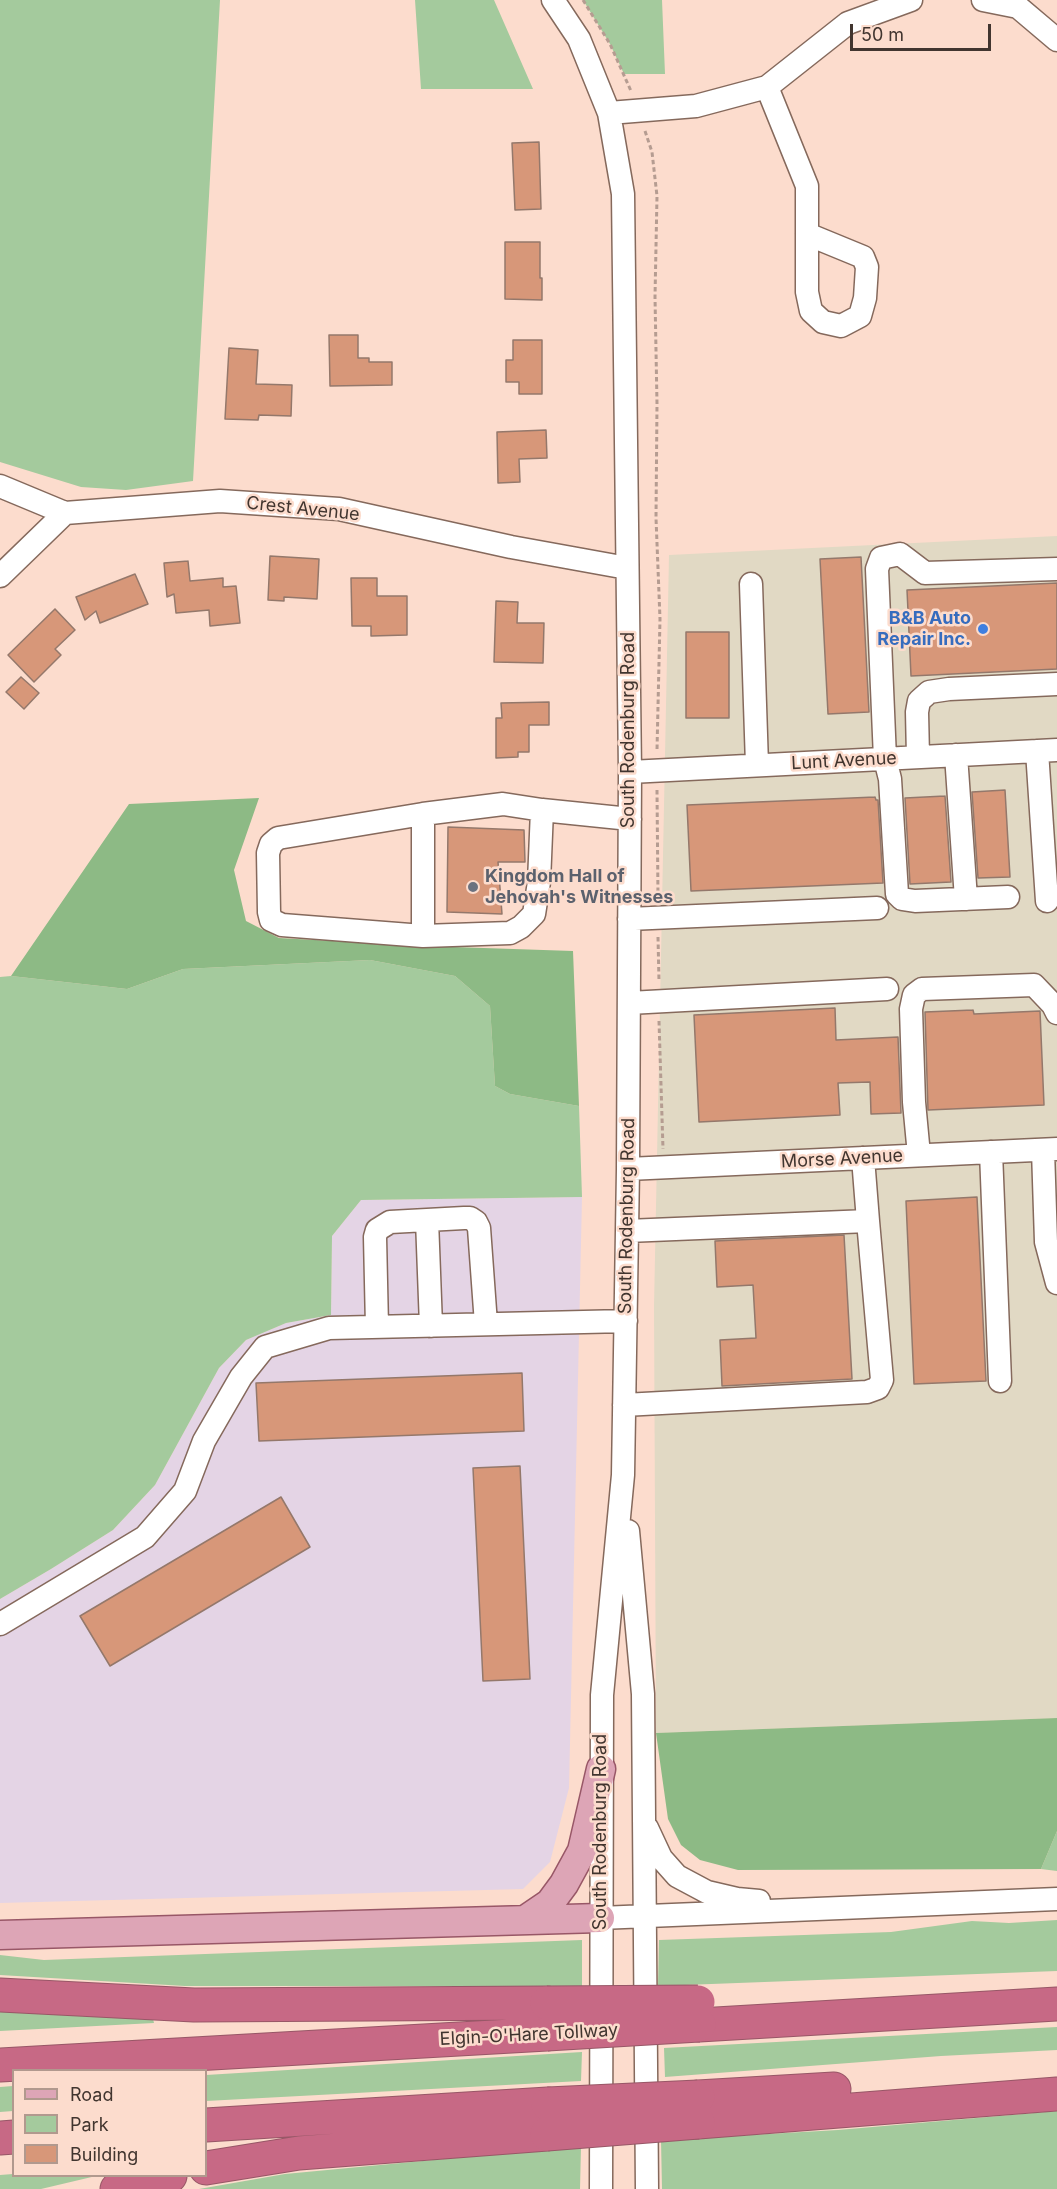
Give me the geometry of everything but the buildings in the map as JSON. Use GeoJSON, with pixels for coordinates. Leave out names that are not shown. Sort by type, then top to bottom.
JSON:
{"type":"FeatureCollection","features":[{"type":"Feature","properties":{"kind":"highway"},"geometry":{"type":"LineString","coordinates":[[698,2014],[769,2003],[1057,1989]]}},
{"type":"Feature","properties":{"kind":"highway"},"geometry":{"type":"LineString","coordinates":[[0,1995],[547,2019]]}},
{"type":"Feature","properties":{"kind":"highway","name":"Elgin-O'Hare Tollway"},"geometry":{"type":"LineString","coordinates":[[0,2065],[547,2019],[1057,2004]]}},
{"type":"Feature","properties":{"kind":"highway"},"geometry":{"type":"LineString","coordinates":[[698,2110],[1057,2076]]}},
{"type":"Feature","properties":{"kind":"highway"},"geometry":{"type":"LineString","coordinates":[[207,2125],[548,2119],[1057,2094]]}},
{"type":"Feature","properties":{"kind":"highway"},"geometry":{"type":"LineString","coordinates":[[207,2168],[548,2119]]}},
{"type":"Feature","properties":{"kind":"highway"},"geometry":{"type":"LineString","coordinates":[[117,2189],[163,2177]]}},
{"type":"Feature","properties":{"kind":"main road"},"geometry":{"type":"LineString","coordinates":[[525,1920],[550,1903],[564,1884],[582,1851],[601,1769]]}},
{"type":"Feature","properties":{"kind":"main road"},"geometry":{"type":"LineString","coordinates":[[0,1935],[600,1918]]}},
{"type":"Feature","properties":{"kind":"street","name":"South Rodenburg Road"},"geometry":{"type":"LineString","coordinates":[[553,0],[579,39],[609,113],[623,194],[630,772],[628,1169],[623,1475],[602,1695],[601,2189]]}},
{"type":"Feature","properties":{"kind":"street"},"geometry":{"type":"LineString","coordinates":[[609,113],[696,106],[767,87],[848,23],[911,0]]}},
{"type":"Feature","properties":{"kind":"street"},"geometry":{"type":"LineString","coordinates":[[983,0],[1018,7],[1057,40]]}},
{"type":"Feature","properties":{"kind":"street"},"geometry":{"type":"LineString","coordinates":[[767,87],[807,186],[807,234],[807,292],[811,310],[823,322],[841,326],[860,316],[866,298],[867,267],[863,257],[807,234]]}},
{"type":"Feature","properties":{"kind":"street"},"geometry":{"type":"LineString","coordinates":[[0,486],[65,513],[0,576]]}},
{"type":"Feature","properties":{"kind":"street","name":"Crest Avenue"},"geometry":{"type":"LineString","coordinates":[[65,513],[220,501],[339,509],[511,547],[627,568]]}},
{"type":"Feature","properties":{"kind":"street"},"geometry":{"type":"LineString","coordinates":[[1008,897],[915,902],[902,899],[897,894],[890,779],[885,759],[877,570],[881,558],[900,554],[925,573],[1057,569]]}},
{"type":"Feature","properties":{"kind":"street"},"geometry":{"type":"LineString","coordinates":[[751,584],[757,765]]}},
{"type":"Feature","properties":{"kind":"street"},"geometry":{"type":"LineString","coordinates":[[918,757],[919,700],[929,692],[1057,684]]}},
{"type":"Feature","properties":{"kind":"street"},"geometry":{"type":"LineString","coordinates":[[1047,751],[1047,901]]}},
{"type":"Feature","properties":{"kind":"street","name":"Lunt Avenue"},"geometry":{"type":"LineString","coordinates":[[630,772],[1047,751]]}},
{"type":"Feature","properties":{"kind":"street"},"geometry":{"type":"LineString","coordinates":[[956,755],[966,899]]}},
{"type":"Feature","properties":{"kind":"street"},"geometry":{"type":"LineString","coordinates":[[542,810],[539,882],[534,914],[521,927],[510,933],[423,936],[282,925],[271,920],[268,853],[271,844],[278,838],[423,814],[503,804],[630,819]]}},
{"type":"Feature","properties":{"kind":"street"},"geometry":{"type":"LineString","coordinates":[[423,814],[423,936]]}},
{"type":"Feature","properties":{"kind":"street"},"geometry":{"type":"LineString","coordinates":[[629,919],[877,908]]}},
{"type":"Feature","properties":{"kind":"street"},"geometry":{"type":"LineString","coordinates":[[919,1155],[914,1102],[911,1009],[914,995],[922,989],[1034,985],[1053,1005],[1057,1013]]}},
{"type":"Feature","properties":{"kind":"street"},"geometry":{"type":"LineString","coordinates":[[629,1002],[887,989]]}},
{"type":"Feature","properties":{"kind":"street"},"geometry":{"type":"LineString","coordinates":[[1050,1149],[1046,1242],[1057,1282]]}},
{"type":"Feature","properties":{"kind":"street","name":"Morse Avenue"},"geometry":{"type":"LineString","coordinates":[[628,1169],[1050,1149]]}},
{"type":"Feature","properties":{"kind":"street"},"geometry":{"type":"LineString","coordinates":[[991,1152],[1000,1381]]}},
{"type":"Feature","properties":{"kind":"street"},"geometry":{"type":"LineString","coordinates":[[624,1405],[867,1392],[879,1388],[882,1380],[863,1158]]}},
{"type":"Feature","properties":{"kind":"street"},"geometry":{"type":"LineString","coordinates":[[377,1327],[375,1237],[377,1230],[390,1222],[470,1218],[479,1228],[486,1324]]}},
{"type":"Feature","properties":{"kind":"street"},"geometry":{"type":"LineString","coordinates":[[427,1220],[431,1326]]}},
{"type":"Feature","properties":{"kind":"street"},"geometry":{"type":"LineString","coordinates":[[627,1231],[868,1221]]}},
{"type":"Feature","properties":{"kind":"street"},"geometry":{"type":"LineString","coordinates":[[0,1624],[145,1537],[185,1491],[204,1440],[241,1377],[265,1347],[329,1328],[626,1321]]}},
{"type":"Feature","properties":{"kind":"street","name":"South Rodenburg Road"},"geometry":{"type":"LineString","coordinates":[[623,1475],[643,1694],[647,2189]]}},
{"type":"Feature","properties":{"kind":"street"},"geometry":{"type":"LineString","coordinates":[[644,1822],[661,1858],[677,1876],[707,1892],[799,1909]]}},
{"type":"Feature","properties":{"kind":"street"},"geometry":{"type":"LineString","coordinates":[[600,1918],[1057,1899]]}},
{"type":"Feature","properties":{"kind":"path"},"geometry":{"type":"LineString","coordinates":[[583,0],[610,44],[639,111],[652,152],[657,196],[656,518],[660,619],[657,770],[663,1168]]}},
{"type":"Feature","properties":{"kind":"shaded area"},"geometry":{"type":"Polygon","coordinates":[[[1057,536],[1057,1718],[656,1733],[654,1306],[669,555],[1057,536]]]}},
{"type":"Feature","properties":{"kind":"shaded area"},"geometry":{"type":"Polygon","coordinates":[[[582,1197],[569,1788],[550,1862],[523,1889],[0,1903],[0,1599],[113,1530],[155,1485],[219,1368],[246,1340],[286,1323],[331,1315],[332,1236],[361,1200],[582,1197]]]}},
{"type":"Feature","properties":{"kind":"green space"},"geometry":{"type":"Polygon","coordinates":[[[0,0],[220,0],[193,481],[126,490],[81,487],[0,462],[0,0]]]}},
{"type":"Feature","properties":{"kind":"green space"},"geometry":{"type":"Polygon","coordinates":[[[415,0],[494,0],[533,89],[421,89],[415,0]]]}},
{"type":"Feature","properties":{"kind":"green space"},"geometry":{"type":"Polygon","coordinates":[[[583,0],[662,0],[665,74],[624,74],[610,44],[583,0]]]}},
{"type":"Feature","properties":{"kind":"green space"},"geometry":{"type":"Polygon","coordinates":[[[259,798],[234,870],[246,921],[279,938],[573,951],[579,1106],[510,1094],[495,1086],[490,1006],[455,976],[370,960],[183,969],[127,989],[11,976],[129,804],[259,798]]]}},
{"type":"Feature","properties":{"kind":"green space"},"geometry":{"type":"Polygon","coordinates":[[[370,960],[455,976],[490,1006],[495,1086],[510,1094],[579,1106],[582,1197],[361,1200],[332,1236],[331,1315],[286,1323],[246,1340],[219,1368],[155,1485],[113,1530],[0,1599],[0,977],[11,976],[127,989],[183,969],[370,960]]]}},
{"type":"Feature","properties":{"kind":"green space"},"geometry":{"type":"Polygon","coordinates":[[[1057,1718],[1057,1831],[1041,1869],[738,1870],[700,1860],[681,1845],[668,1819],[656,1733],[1057,1718]]]}},
{"type":"Feature","properties":{"kind":"green space"},"geometry":{"type":"Polygon","coordinates":[[[1057,1831],[1057,1871],[1041,1869],[1057,1831]]]}},
{"type":"Feature","properties":{"kind":"green space"},"geometry":{"type":"Polygon","coordinates":[[[1057,1920],[1057,1971],[658,1986],[659,1940],[891,1932],[972,1921],[1009,1923],[1057,1920]]]}},
{"type":"Feature","properties":{"kind":"green space"},"geometry":{"type":"Polygon","coordinates":[[[582,1940],[582,1986],[185,1986],[0,1975],[0,1955],[44,1960],[582,1940]]]}},
{"type":"Feature","properties":{"kind":"green space"},"geometry":{"type":"Polygon","coordinates":[[[0,2008],[153,2019],[154,2023],[0,2031],[0,2008]]]}},
{"type":"Feature","properties":{"kind":"green space"},"geometry":{"type":"Polygon","coordinates":[[[1057,2027],[1057,2050],[941,2056],[665,2077],[664,2048],[1057,2027]]]}},
{"type":"Feature","properties":{"kind":"green space"},"geometry":{"type":"Polygon","coordinates":[[[582,2052],[581,2081],[207,2101],[207,2075],[582,2052]]]}},
{"type":"Feature","properties":{"kind":"green space"},"geometry":{"type":"Polygon","coordinates":[[[12,2086],[12,2111],[0,2112],[0,2087],[12,2086]]]}},
{"type":"Feature","properties":{"kind":"green space"},"geometry":{"type":"Polygon","coordinates":[[[1057,2111],[1057,2189],[662,2189],[661,2140],[838,2130],[1057,2111]]]}},
{"type":"Feature","properties":{"kind":"green space"},"geometry":{"type":"Polygon","coordinates":[[[581,2146],[580,2189],[199,2189],[285,2174],[581,2146]]]}},
{"type":"Feature","properties":{"kind":"green space"},"geometry":{"type":"Polygon","coordinates":[[[0,2175],[92,2177],[41,2189],[0,2189],[0,2175]]]}},
{"type":"Feature","properties":{"kind":"place","name":"B&B Auto Repair Inc."},"geometry":{"type":"Point","coordinates":[983,629]}},
{"type":"Feature","properties":{"kind":"place","name":"Kingdom Hall of Jehovah's Witnesses"},"geometry":{"type":"Point","coordinates":[473,887]}}]}
